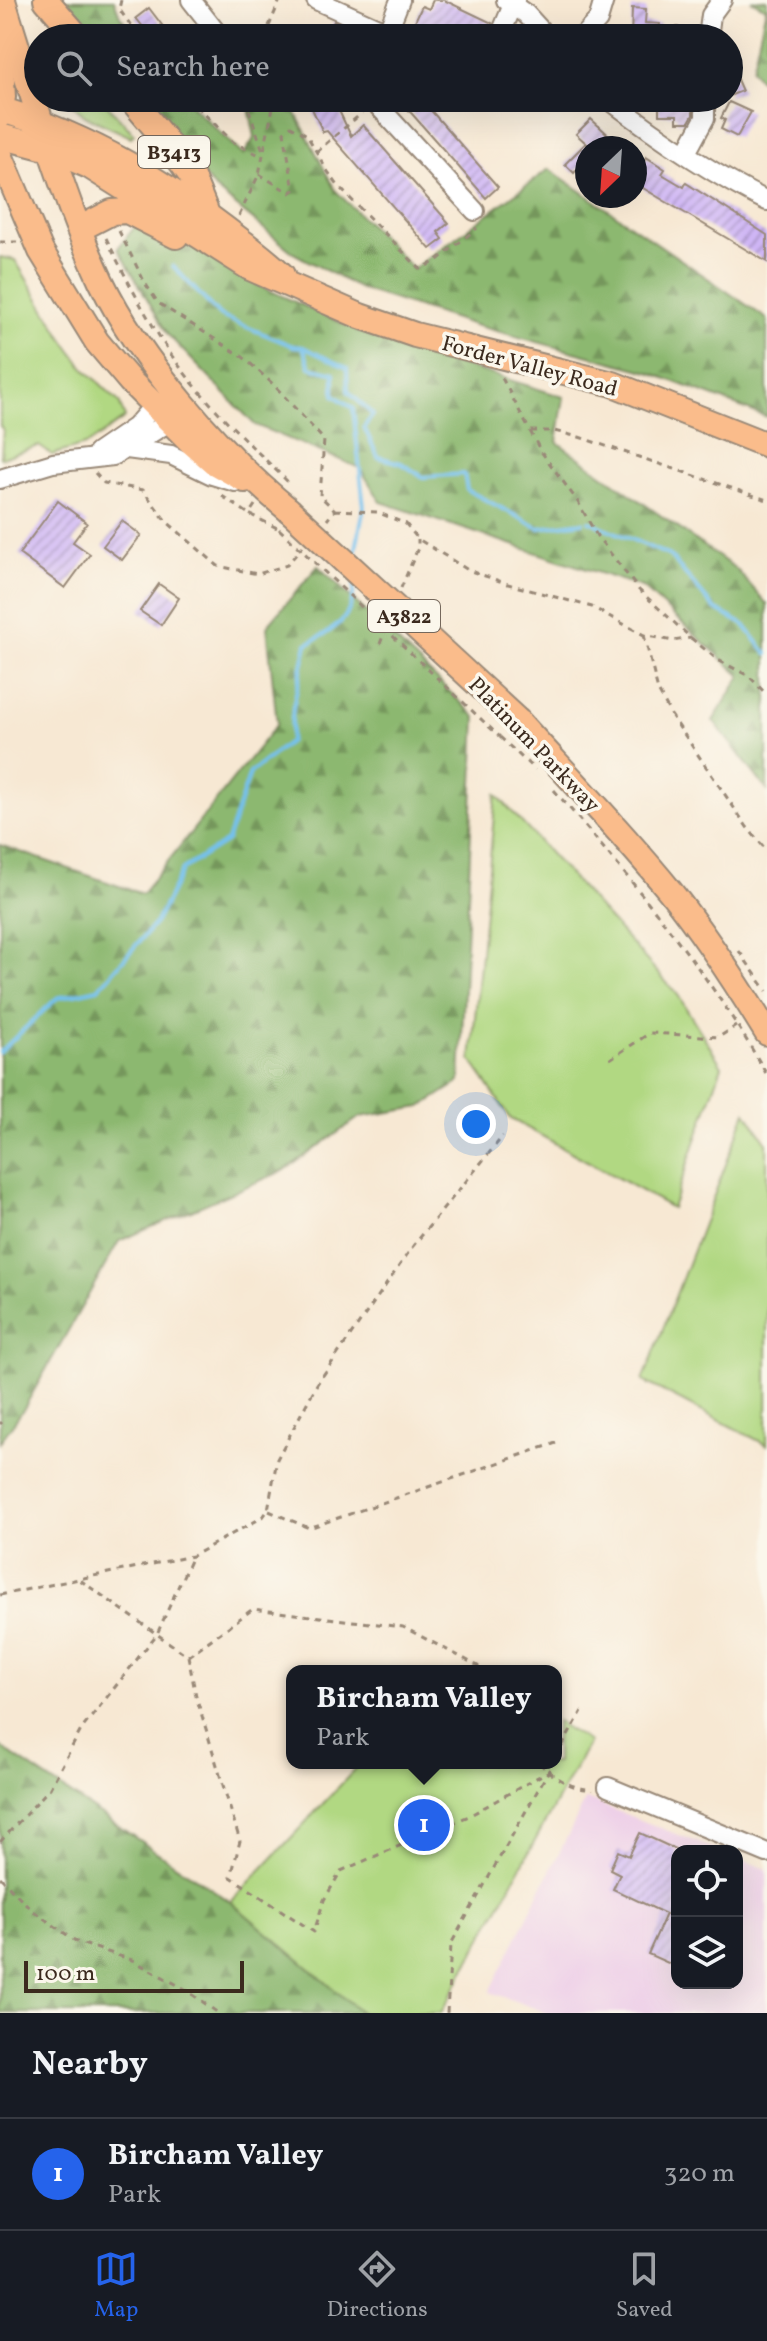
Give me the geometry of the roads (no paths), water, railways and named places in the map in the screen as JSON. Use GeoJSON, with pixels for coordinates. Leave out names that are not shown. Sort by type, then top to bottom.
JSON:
{"type":"FeatureCollection","features":[{"type":"Feature","properties":{"kind":"main road"},"geometry":{"type":"LineString","coordinates":[[3,0],[24,67]]}},
{"type":"Feature","properties":{"kind":"main road"},"geometry":{"type":"LineString","coordinates":[[46,0],[67,24]]}},
{"type":"Feature","properties":{"kind":"main road"},"geometry":{"type":"LineString","coordinates":[[0,45],[1,111]]}},
{"type":"Feature","properties":{"kind":"main road","name":"B3413"},"geometry":{"type":"LineString","coordinates":[[1,111],[41,122],[116,155],[207,214]]}},
{"type":"Feature","properties":{"kind":"main road"},"geometry":{"type":"LineString","coordinates":[[38,112],[49,149]]}},
{"type":"Feature","properties":{"kind":"main road","name":"B3413"},"geometry":{"type":"LineString","coordinates":[[141,112],[192,177],[207,214]]}},
{"type":"Feature","properties":{"kind":"main road","name":"B3413"},"geometry":{"type":"LineString","coordinates":[[0,136],[49,149]]}},
{"type":"Feature","properties":{"kind":"main road","name":"Platinum Parkway"},"geometry":{"type":"LineString","coordinates":[[49,149],[67,198],[88,225],[101,283],[132,334],[163,403],[215,463],[265,491]]}},
{"type":"Feature","properties":{"kind":"main road","name":"Forder Valley Road"},"geometry":{"type":"LineString","coordinates":[[49,149],[89,166],[183,224],[226,239],[267,260],[293,285],[360,316],[415,335],[613,384],[767,445]]}},
{"type":"Feature","properties":{"kind":"main road","name":"Platinum Parkway"},"geometry":{"type":"LineString","coordinates":[[0,155],[41,251],[97,342],[265,491],[284,520],[509,729],[595,804],[669,891],[720,960],[767,1033]]}},
{"type":"Feature","properties":{"kind":"main road"},"geometry":{"type":"LineString","coordinates":[[88,225],[112,212],[127,211],[175,236],[226,239]]}},
{"type":"Feature","properties":{"kind":"main road"},"geometry":{"type":"LineString","coordinates":[[207,214],[226,239]]}},
{"type":"Feature","properties":{"kind":"street"},"geometry":{"type":"LineString","coordinates":[[191,0],[210,24]]}},
{"type":"Feature","properties":{"kind":"street"},"geometry":{"type":"LineString","coordinates":[[316,0],[366,24]]}},
{"type":"Feature","properties":{"kind":"street"},"geometry":{"type":"LineString","coordinates":[[394,24],[400,0]]}},
{"type":"Feature","properties":{"kind":"street"},"geometry":{"type":"LineString","coordinates":[[594,24],[604,0]]}},
{"type":"Feature","properties":{"kind":"street"},"geometry":{"type":"LineString","coordinates":[[710,24],[711,15],[722,0]]}},
{"type":"Feature","properties":{"kind":"street"},"geometry":{"type":"LineString","coordinates":[[504,24],[511,1],[535,24]]}},
{"type":"Feature","properties":{"kind":"street"},"geometry":{"type":"LineString","coordinates":[[377,112],[475,211]]}},
{"type":"Feature","properties":{"kind":"street"},"geometry":{"type":"LineString","coordinates":[[627,112],[742,189],[767,201]]}},
{"type":"Feature","properties":{"kind":"street"},"geometry":{"type":"LineString","coordinates":[[686,153],[705,118],[705,112]]}},
{"type":"Feature","properties":{"kind":"street"},"geometry":{"type":"LineString","coordinates":[[0,479],[53,463],[113,456],[127,449],[163,403]]}},
{"type":"Feature","properties":{"kind":"street"},"geometry":{"type":"LineString","coordinates":[[89,460],[163,403]]}},
{"type":"Feature","properties":{"kind":"street"},"geometry":{"type":"LineString","coordinates":[[127,449],[171,455],[212,475],[265,491]]}},
{"type":"Feature","properties":{"kind":"street"},"geometry":{"type":"LineString","coordinates":[[608,1787],[767,1853]]}},
{"type":"Feature","properties":{"kind":"waterway"},"geometry":{"type":"LineString","coordinates":[[173,266],[220,316],[293,346],[303,347],[347,368],[348,391],[373,415],[364,427],[378,457],[401,463],[423,477],[464,474],[467,490],[539,528],[583,522]]}},
{"type":"Feature","properties":{"kind":"waterway"},"geometry":{"type":"LineString","coordinates":[[303,347],[310,367],[334,373],[334,395],[353,408],[364,507],[354,559]]}},
{"type":"Feature","properties":{"kind":"waterway"},"geometry":{"type":"LineString","coordinates":[[589,521],[670,556],[715,609],[744,625],[767,654]]}},
{"type":"Feature","properties":{"kind":"waterway"},"geometry":{"type":"LineString","coordinates":[[0,1052],[57,998],[98,989],[156,922],[183,869],[227,841],[250,773],[290,741],[293,707],[307,644],[341,622],[351,606],[354,584]]}},
{"type":"Feature","properties":{"kind":"place","name":"Bircham Valley"},"geometry":{"type":"Point","coordinates":[424,1825]}}]}
